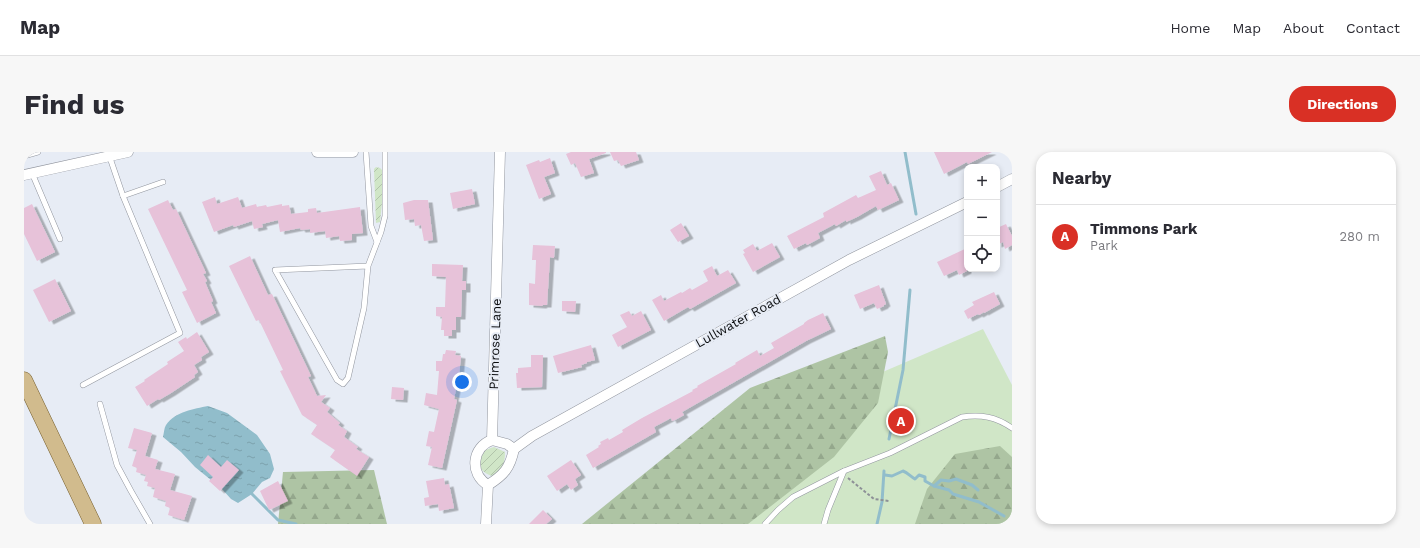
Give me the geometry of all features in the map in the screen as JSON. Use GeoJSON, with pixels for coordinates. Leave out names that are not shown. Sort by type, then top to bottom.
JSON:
{"type":"FeatureCollection","features":[{"type":"Feature","properties":{"kind":"main road"},"geometry":{"type":"LineString","coordinates":[[24,380],[94,524]]}},
{"type":"Feature","properties":{"kind":"street"},"geometry":{"type":"LineString","coordinates":[[28,174],[93,155],[109,156],[128,152]]}},
{"type":"Feature","properties":{"kind":"street"},"geometry":{"type":"LineString","coordinates":[[317,152],[353,152]]}},
{"type":"Feature","properties":{"kind":"street","name":"Primrose Lane"},"geometry":{"type":"LineString","coordinates":[[492,440],[500,152]]}},
{"type":"Feature","properties":{"kind":"street"},"geometry":{"type":"LineString","coordinates":[[1000,185],[1012,179]]}},
{"type":"Feature","properties":{"kind":"street","name":"Lullwater Road"},"geometry":{"type":"LineString","coordinates":[[514,449],[532,436],[849,260],[964,203]]}},
{"type":"Feature","properties":{"kind":"street"},"geometry":{"type":"LineString","coordinates":[[492,440],[507,444],[514,449],[511,462],[501,477],[488,485],[480,479],[475,464],[479,449],[483,444],[492,440]]}},
{"type":"Feature","properties":{"kind":"street"},"geometry":{"type":"LineString","coordinates":[[486,524],[488,485]]}},
{"type":"Feature","properties":{"kind":"lane"},"geometry":{"type":"LineString","coordinates":[[24,156],[38,152]]}},
{"type":"Feature","properties":{"kind":"lane"},"geometry":{"type":"LineString","coordinates":[[366,152],[371,226],[377,242]]}},
{"type":"Feature","properties":{"kind":"lane"},"geometry":{"type":"LineString","coordinates":[[368,266],[275,270],[337,380],[343,384],[348,378],[364,308],[368,266],[385,216],[385,152]]}},
{"type":"Feature","properties":{"kind":"lane"},"geometry":{"type":"LineString","coordinates":[[83,385],[180,333],[123,196],[109,156]]}},
{"type":"Feature","properties":{"kind":"lane"},"geometry":{"type":"LineString","coordinates":[[28,174],[60,239]]}},
{"type":"Feature","properties":{"kind":"lane"},"geometry":{"type":"LineString","coordinates":[[123,196],[163,182]]}},
{"type":"Feature","properties":{"kind":"lane"},"geometry":{"type":"LineString","coordinates":[[100,404],[117,465],[150,524]]}},
{"type":"Feature","properties":{"kind":"lane"},"geometry":{"type":"LineString","coordinates":[[765,524],[793,497],[844,471],[892,452],[962,417],[978,416],[994,418],[1012,428]]}},
{"type":"Feature","properties":{"kind":"lane"},"geometry":{"type":"LineString","coordinates":[[824,524],[828,510],[844,471]]}},
{"type":"Feature","properties":{"kind":"path"},"geometry":{"type":"LineString","coordinates":[[848,478],[876,499],[888,500]]}},
{"type":"Feature","properties":{"kind":"green space"},"geometry":{"type":"Polygon","coordinates":[[[376,167],[382,170],[382,203],[380,222],[376,223],[374,169],[376,167]]]}},
{"type":"Feature","properties":{"kind":"green space"},"geometry":{"type":"Polygon","coordinates":[[[983,329],[1012,385],[1012,524],[603,524],[864,380],[983,329]]]}},
{"type":"Feature","properties":{"kind":"green space"},"geometry":{"type":"Polygon","coordinates":[[[885,336],[888,352],[878,403],[834,457],[748,524],[582,524],[750,388],[885,336]]]}},
{"type":"Feature","properties":{"kind":"green space"},"geometry":{"type":"Polygon","coordinates":[[[1000,446],[1012,457],[1012,524],[915,524],[927,489],[955,454],[1000,446]]]}},
{"type":"Feature","properties":{"kind":"green space"},"geometry":{"type":"Polygon","coordinates":[[[494,447],[505,452],[505,456],[501,469],[492,476],[482,470],[479,465],[479,461],[483,452],[494,447]]]}},
{"type":"Feature","properties":{"kind":"green space"},"geometry":{"type":"Polygon","coordinates":[[[374,470],[387,524],[278,524],[283,472],[374,470]]]}},
{"type":"Feature","properties":{"kind":"water"},"geometry":{"type":"Polygon","coordinates":[[[208,406],[227,413],[257,435],[270,454],[274,469],[270,478],[262,482],[252,494],[238,503],[231,499],[222,489],[195,467],[181,452],[163,437],[164,429],[170,420],[186,411],[208,406]]]}},
{"type":"Feature","properties":{"kind":"building"},"geometry":{"type":"Polygon","coordinates":[[[571,152],[606,153],[589,159],[594,173],[581,177],[575,163],[571,165],[566,154],[571,152]]]}},
{"type":"Feature","properties":{"kind":"building"},"geometry":{"type":"Polygon","coordinates":[[[610,152],[636,152],[639,160],[621,166],[618,160],[614,161],[610,152]]]}},
{"type":"Feature","properties":{"kind":"building"},"geometry":{"type":"Polygon","coordinates":[[[934,152],[992,152],[968,164],[967,162],[944,174],[934,152]]]}},
{"type":"Feature","properties":{"kind":"building"},"geometry":{"type":"Polygon","coordinates":[[[550,158],[555,173],[544,177],[551,194],[539,199],[526,165],[550,158]]]}},
{"type":"Feature","properties":{"kind":"building"},"geometry":{"type":"Polygon","coordinates":[[[881,171],[887,185],[891,183],[899,200],[878,210],[876,206],[846,222],[846,220],[836,226],[835,224],[818,233],[820,238],[807,245],[806,243],[794,249],[787,236],[824,217],[823,213],[856,195],[858,198],[876,190],[869,176],[881,171]]]}},
{"type":"Feature","properties":{"kind":"building"},"geometry":{"type":"Polygon","coordinates":[[[472,189],[475,204],[453,209],[450,193],[472,189]]]}},
{"type":"Feature","properties":{"kind":"building"},"geometry":{"type":"Polygon","coordinates":[[[215,197],[217,204],[238,197],[242,208],[256,204],[257,207],[282,204],[282,206],[289,205],[291,214],[308,212],[308,209],[316,208],[317,213],[360,207],[363,233],[352,234],[352,240],[340,241],[339,236],[326,238],[325,231],[310,233],[310,229],[301,230],[300,228],[280,232],[278,220],[262,224],[263,227],[254,229],[252,221],[234,227],[233,225],[214,232],[202,202],[215,197]]]}},
{"type":"Feature","properties":{"kind":"building"},"geometry":{"type":"Polygon","coordinates":[[[168,200],[173,210],[176,209],[206,273],[203,274],[207,281],[205,282],[216,313],[197,323],[182,292],[187,290],[148,209],[168,200]]]}},
{"type":"Feature","properties":{"kind":"building"},"geometry":{"type":"Polygon","coordinates":[[[414,200],[428,200],[433,240],[424,241],[421,225],[415,226],[414,219],[405,220],[403,203],[414,200]]]}},
{"type":"Feature","properties":{"kind":"building"},"geometry":{"type":"Polygon","coordinates":[[[32,204],[55,252],[37,261],[24,234],[24,208],[32,204]]]}},
{"type":"Feature","properties":{"kind":"building"},"geometry":{"type":"Polygon","coordinates":[[[681,223],[689,236],[678,242],[670,230],[681,223]]]}},
{"type":"Feature","properties":{"kind":"building"},"geometry":{"type":"Polygon","coordinates":[[[1006,224],[1012,236],[1012,245],[1005,249],[1003,242],[1000,244],[1000,227],[1006,224]]]}},
{"type":"Feature","properties":{"kind":"building"},"geometry":{"type":"Polygon","coordinates":[[[772,243],[780,257],[753,272],[743,254],[745,253],[743,250],[753,244],[757,251],[772,243]]]}},
{"type":"Feature","properties":{"kind":"building"},"geometry":{"type":"Polygon","coordinates":[[[533,245],[555,246],[554,258],[550,257],[547,305],[542,306],[529,305],[529,283],[535,284],[536,260],[532,260],[533,245]]]}},
{"type":"Feature","properties":{"kind":"building"},"geometry":{"type":"Polygon","coordinates":[[[964,249],[965,272],[959,275],[957,270],[944,276],[937,262],[964,249]]]}},
{"type":"Feature","properties":{"kind":"building"},"geometry":{"type":"Polygon","coordinates":[[[250,256],[268,295],[272,294],[311,376],[308,377],[317,396],[326,395],[321,402],[330,408],[327,412],[340,423],[338,425],[347,431],[344,437],[358,447],[356,449],[369,457],[357,476],[330,457],[335,450],[311,434],[317,425],[302,415],[280,371],[283,370],[259,320],[256,321],[229,266],[250,256]]]}},
{"type":"Feature","properties":{"kind":"building"},"geometry":{"type":"Polygon","coordinates":[[[432,264],[463,265],[462,281],[466,281],[466,290],[462,290],[461,317],[456,317],[456,330],[452,330],[452,336],[444,336],[444,330],[441,330],[442,317],[436,316],[436,307],[445,307],[446,277],[432,276],[432,264]]]}},
{"type":"Feature","properties":{"kind":"building"},"geometry":{"type":"Polygon","coordinates":[[[712,266],[717,276],[728,270],[736,283],[690,309],[688,307],[664,321],[652,300],[661,295],[664,301],[690,288],[692,290],[708,281],[703,271],[712,266]]]}},
{"type":"Feature","properties":{"kind":"building"},"geometry":{"type":"Polygon","coordinates":[[[55,279],[71,311],[49,322],[33,290],[55,279]]]}},
{"type":"Feature","properties":{"kind":"building"},"geometry":{"type":"Polygon","coordinates":[[[879,285],[886,304],[877,309],[874,303],[860,309],[854,295],[879,285]]]}},
{"type":"Feature","properties":{"kind":"building"},"geometry":{"type":"Polygon","coordinates":[[[994,292],[1000,304],[984,313],[968,319],[964,311],[974,305],[972,302],[994,292]]]}},
{"type":"Feature","properties":{"kind":"building"},"geometry":{"type":"Polygon","coordinates":[[[562,301],[576,301],[575,312],[562,311],[562,301]]]}},
{"type":"Feature","properties":{"kind":"building"},"geometry":{"type":"Polygon","coordinates":[[[629,311],[632,316],[641,311],[651,330],[618,347],[612,335],[627,327],[620,315],[629,311]]]}},
{"type":"Feature","properties":{"kind":"building"},"geometry":{"type":"Polygon","coordinates":[[[823,313],[831,329],[806,341],[682,412],[684,415],[675,420],[672,421],[671,418],[654,427],[656,432],[593,468],[586,455],[599,447],[598,446],[601,444],[600,442],[608,438],[609,440],[642,418],[693,391],[692,390],[698,387],[697,386],[736,364],[735,363],[757,350],[760,356],[774,348],[771,343],[804,324],[808,320],[823,313]]]}},
{"type":"Feature","properties":{"kind":"building"},"geometry":{"type":"Polygon","coordinates":[[[197,332],[209,352],[201,357],[202,360],[194,365],[198,372],[194,375],[195,377],[171,393],[147,406],[135,387],[168,364],[167,362],[184,351],[178,342],[186,337],[187,339],[197,332]]]}},
{"type":"Feature","properties":{"kind":"building"},"geometry":{"type":"Polygon","coordinates":[[[591,345],[595,360],[581,365],[582,367],[558,373],[553,356],[591,345]]]}},
{"type":"Feature","properties":{"kind":"building"},"geometry":{"type":"Polygon","coordinates":[[[446,350],[456,351],[455,355],[461,356],[458,385],[457,384],[454,399],[457,400],[442,468],[428,465],[432,447],[426,446],[429,431],[434,432],[439,409],[424,405],[426,393],[437,395],[439,371],[436,371],[436,361],[442,361],[443,354],[445,354],[446,350]]]}},
{"type":"Feature","properties":{"kind":"building"},"geometry":{"type":"Polygon","coordinates":[[[531,355],[543,355],[542,387],[517,388],[516,373],[518,373],[518,368],[531,367],[531,355]]]}},
{"type":"Feature","properties":{"kind":"building"},"geometry":{"type":"Polygon","coordinates":[[[392,387],[404,388],[403,400],[391,399],[392,387]]]}},
{"type":"Feature","properties":{"kind":"building"},"geometry":{"type":"Polygon","coordinates":[[[134,428],[152,433],[145,456],[158,460],[155,469],[175,474],[170,490],[192,496],[184,520],[168,515],[170,508],[165,506],[166,501],[153,497],[155,488],[147,486],[148,482],[144,481],[146,475],[136,472],[137,468],[132,466],[137,450],[128,448],[134,428]]]}},
{"type":"Feature","properties":{"kind":"building"},"geometry":{"type":"Polygon","coordinates":[[[208,455],[221,467],[227,460],[239,470],[220,491],[209,481],[213,477],[200,465],[208,455]]]}},
{"type":"Feature","properties":{"kind":"building"},"geometry":{"type":"Polygon","coordinates":[[[571,460],[581,475],[575,479],[578,485],[571,490],[567,484],[557,491],[547,476],[571,460]]]}},
{"type":"Feature","properties":{"kind":"building"},"geometry":{"type":"Polygon","coordinates":[[[444,478],[445,485],[449,484],[454,508],[439,511],[438,504],[425,506],[424,498],[429,497],[426,481],[444,478]]]}},
{"type":"Feature","properties":{"kind":"building"},"geometry":{"type":"Polygon","coordinates":[[[278,481],[288,501],[269,510],[260,491],[278,481]]]}},
{"type":"Feature","properties":{"kind":"building"},"geometry":{"type":"Polygon","coordinates":[[[543,510],[552,519],[546,524],[529,524],[543,510]]]}},
{"type":"Feature","properties":{"kind":"waterway"},"geometry":{"type":"LineString","coordinates":[[905,152],[916,214]]}},
{"type":"Feature","properties":{"kind":"waterway"},"geometry":{"type":"LineString","coordinates":[[889,439],[903,370],[910,290]]}},
{"type":"Feature","properties":{"kind":"waterway"},"geometry":{"type":"LineString","coordinates":[[877,524],[882,502],[884,471]]}},
{"type":"Feature","properties":{"kind":"waterway"},"geometry":{"type":"LineString","coordinates":[[885,475],[892,476],[903,471],[915,479],[919,475],[925,477],[925,481],[934,486],[949,490],[953,494],[979,502],[1004,516]]}},
{"type":"Feature","properties":{"kind":"waterway"},"geometry":{"type":"LineString","coordinates":[[934,486],[941,480],[949,481],[956,479],[972,485],[978,490]]}},
{"type":"Feature","properties":{"kind":"waterway"},"geometry":{"type":"LineString","coordinates":[[252,494],[278,520],[296,524]]}},
{"type":"Feature","properties":{"kind":"place","name":"Timmons Park"},"geometry":{"type":"Point","coordinates":[901,421]}}]}
